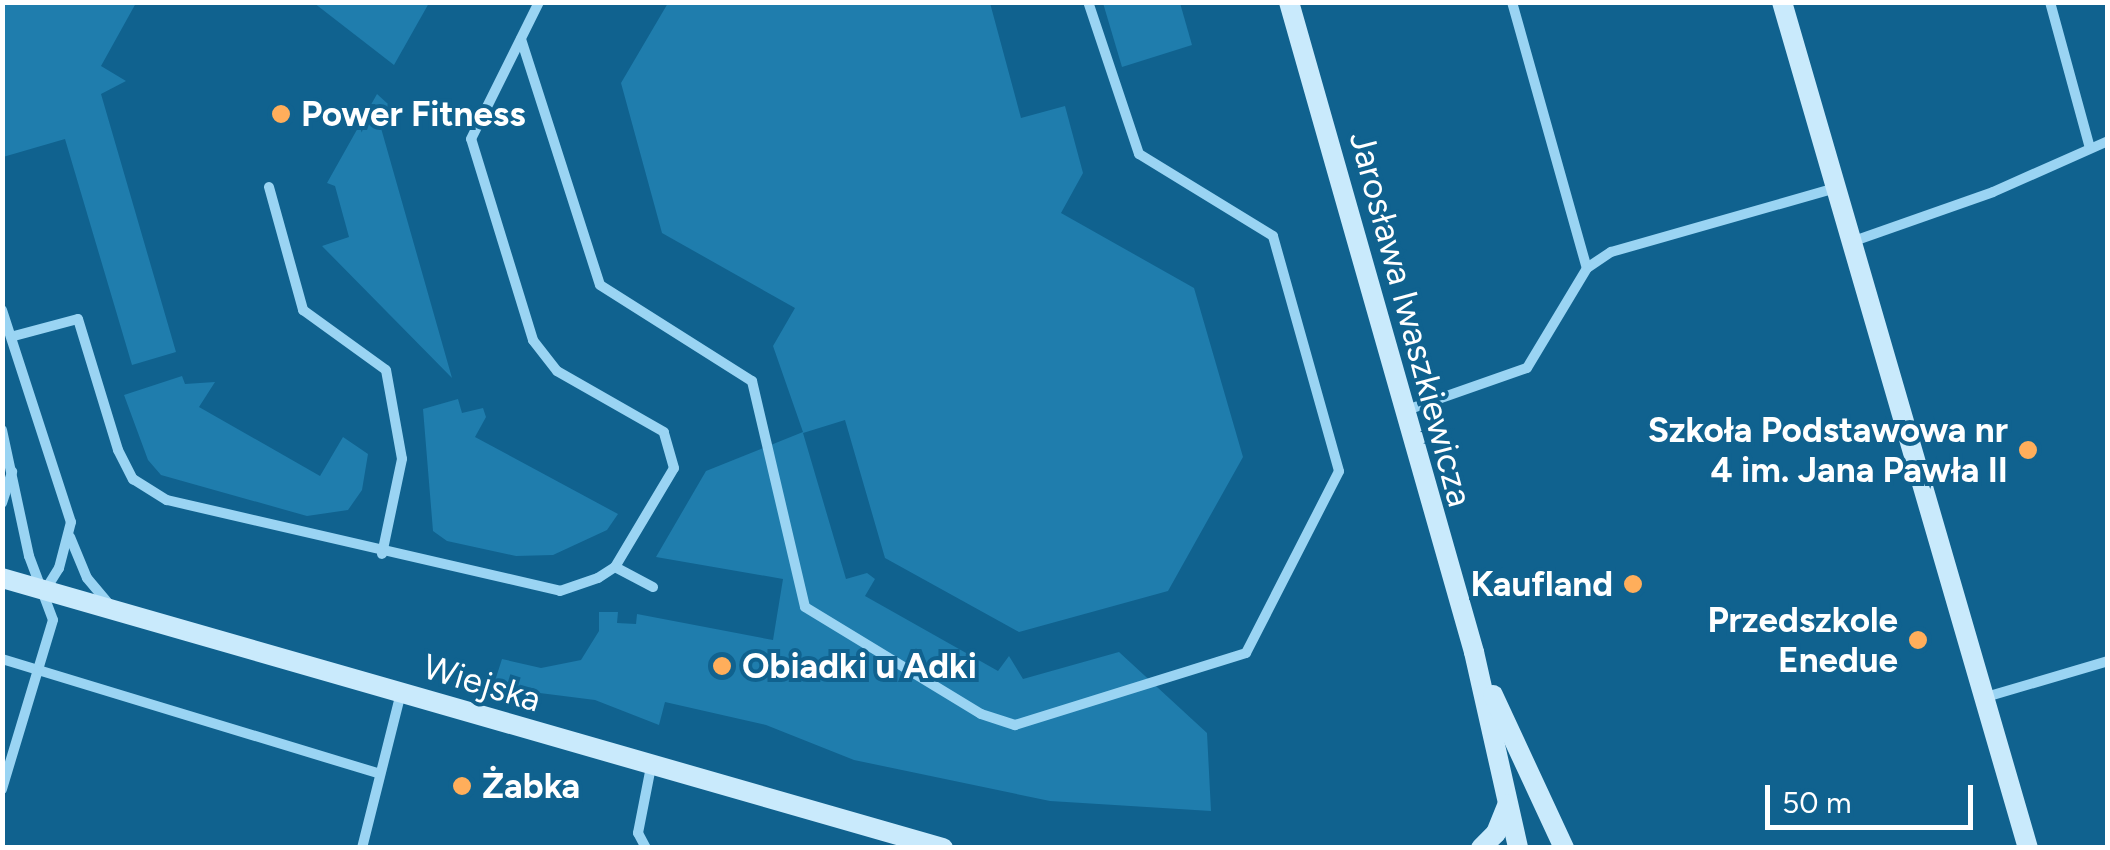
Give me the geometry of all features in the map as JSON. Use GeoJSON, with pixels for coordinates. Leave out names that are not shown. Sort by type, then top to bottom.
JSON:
{"type":"FeatureCollection","features":[{"type":"Feature","properties":{"kind":"street"},"geometry":{"type":"LineString","coordinates":[[14,336],[78,319],[118,450],[147,491],[382,554],[560,591],[614,566],[674,468],[664,432],[558,371],[533,340],[471,139],[539,2]]}},
{"type":"Feature","properties":{"kind":"street"},"geometry":{"type":"LineString","coordinates":[[522,39],[600,285],[752,381],[805,607],[982,714],[1015,725],[1246,653],[1340,471],[1273,236],[1140,154],[1088,2]]}},
{"type":"Feature","properties":{"kind":"street","name":"Jarosława Iwaszkiewicza"},"geometry":{"type":"LineString","coordinates":[[1290,2],[1474,652],[1518,848]]}},
{"type":"Feature","properties":{"kind":"street"},"geometry":{"type":"LineString","coordinates":[[1512,2],[1587,268]]}},
{"type":"Feature","properties":{"kind":"street"},"geometry":{"type":"LineString","coordinates":[[1782,2],[2028,848]]}},
{"type":"Feature","properties":{"kind":"street"},"geometry":{"type":"LineString","coordinates":[[2050,2],[2090,148]]}},
{"type":"Feature","properties":{"kind":"street"},"geometry":{"type":"LineString","coordinates":[[1854,241],[1993,192],[2108,140]]}},
{"type":"Feature","properties":{"kind":"street"},"geometry":{"type":"LineString","coordinates":[[269,187],[303,310],[386,370],[402,459],[382,554]]}},
{"type":"Feature","properties":{"kind":"street"},"geometry":{"type":"LineString","coordinates":[[1404,411],[1527,368],[1587,268],[1638,242],[1836,188]]}},
{"type":"Feature","properties":{"kind":"street"},"geometry":{"type":"LineString","coordinates":[[2,310],[14,336],[68,507],[70,537],[86,578],[117,614]]}},
{"type":"Feature","properties":{"kind":"street"},"geometry":{"type":"LineString","coordinates":[[2,430],[29,556],[44,591],[53,630],[2,790]]}},
{"type":"Feature","properties":{"kind":"street"},"geometry":{"type":"LineString","coordinates":[[2,503],[12,471]]}},
{"type":"Feature","properties":{"kind":"street"},"geometry":{"type":"LineString","coordinates":[[44,591],[70,537]]}},
{"type":"Feature","properties":{"kind":"street"},"geometry":{"type":"LineString","coordinates":[[614,566],[652,586]]}},
{"type":"Feature","properties":{"kind":"street","name":"Wiejska"},"geometry":{"type":"LineString","coordinates":[[2,578],[943,848]]}},
{"type":"Feature","properties":{"kind":"street","name":"Jarosława Iwaszkiewicza"},"geometry":{"type":"LineString","coordinates":[[1474,652],[1557,842]]}},
{"type":"Feature","properties":{"kind":"street"},"geometry":{"type":"LineString","coordinates":[[2,659],[380,774]]}},
{"type":"Feature","properties":{"kind":"street"},"geometry":{"type":"LineString","coordinates":[[1986,697],[2108,661]]}},
{"type":"Feature","properties":{"kind":"street"},"geometry":{"type":"LineString","coordinates":[[362,848],[402,692]]}},
{"type":"Feature","properties":{"kind":"street"},"geometry":{"type":"LineString","coordinates":[[646,848],[638,833],[651,767]]}},
{"type":"Feature","properties":{"kind":"street"},"geometry":{"type":"LineString","coordinates":[[1481,848],[1496,834],[1508,804]]}},
{"type":"Feature","properties":{"kind":"shaded area"},"geometry":{"type":"Polygon","coordinates":[[[3,2],[136,3],[101,66],[126,81],[101,94],[176,352],[132,365],[65,139],[3,157],[3,2]]]}},
{"type":"Feature","properties":{"kind":"shaded area"},"geometry":{"type":"Polygon","coordinates":[[[314,3],[429,3],[394,65],[314,3]]]}},
{"type":"Feature","properties":{"kind":"shaded area"},"geometry":{"type":"Polygon","coordinates":[[[668,3],[990,3],[1021,118],[1065,106],[1083,173],[1061,213],[1194,288],[1243,457],[1168,591],[1019,632],[885,558],[845,420],[803,433],[846,579],[867,573],[875,579],[865,596],[998,671],[1009,656],[1023,679],[1119,652],[1207,733],[1211,811],[1050,801],[854,760],[766,725],[665,702],[659,725],[595,700],[493,687],[502,659],[541,668],[581,660],[599,631],[599,612],[618,612],[617,623],[636,624],[637,614],[773,640],[783,579],[656,557],[706,471],[803,432],[773,346],[795,308],[662,233],[621,83],[668,3]]]}},
{"type":"Feature","properties":{"kind":"shaded area"},"geometry":{"type":"Polygon","coordinates":[[[1103,3],[1180,3],[1192,45],[1122,67],[1103,3]]]}},
{"type":"Feature","properties":{"kind":"shaded area"},"geometry":{"type":"Polygon","coordinates":[[[377,94],[399,114],[379,121],[452,378],[322,246],[349,237],[335,186],[327,183],[377,94]]]}},
{"type":"Feature","properties":{"kind":"shaded area"},"geometry":{"type":"Polygon","coordinates":[[[182,376],[185,384],[215,382],[199,407],[320,476],[343,437],[368,454],[362,490],[348,510],[307,516],[161,475],[148,460],[124,395],[182,376]]]}},
{"type":"Feature","properties":{"kind":"shaded area"},"geometry":{"type":"Polygon","coordinates":[[[458,399],[462,413],[483,408],[486,417],[475,437],[618,514],[607,530],[553,555],[516,556],[447,541],[433,531],[423,409],[458,399]]]}},
{"type":"Feature","properties":{"kind":"place","name":"Power Fitness"},"geometry":{"type":"Point","coordinates":[281,114]}},
{"type":"Feature","properties":{"kind":"place","name":"Szkoła Podstawowa nr 4 im. Jana Pawła II"},"geometry":{"type":"Point","coordinates":[2028,450]}},
{"type":"Feature","properties":{"kind":"place","name":"Kaufland"},"geometry":{"type":"Point","coordinates":[1633,584]}},
{"type":"Feature","properties":{"kind":"place","name":"Przedszkole Enedue"},"geometry":{"type":"Point","coordinates":[1918,640]}},
{"type":"Feature","properties":{"kind":"place","name":"Obiadki u Adki"},"geometry":{"type":"Point","coordinates":[722,666]}},
{"type":"Feature","properties":{"kind":"place","name":"Żabka"},"geometry":{"type":"Point","coordinates":[462,786]}}]}
